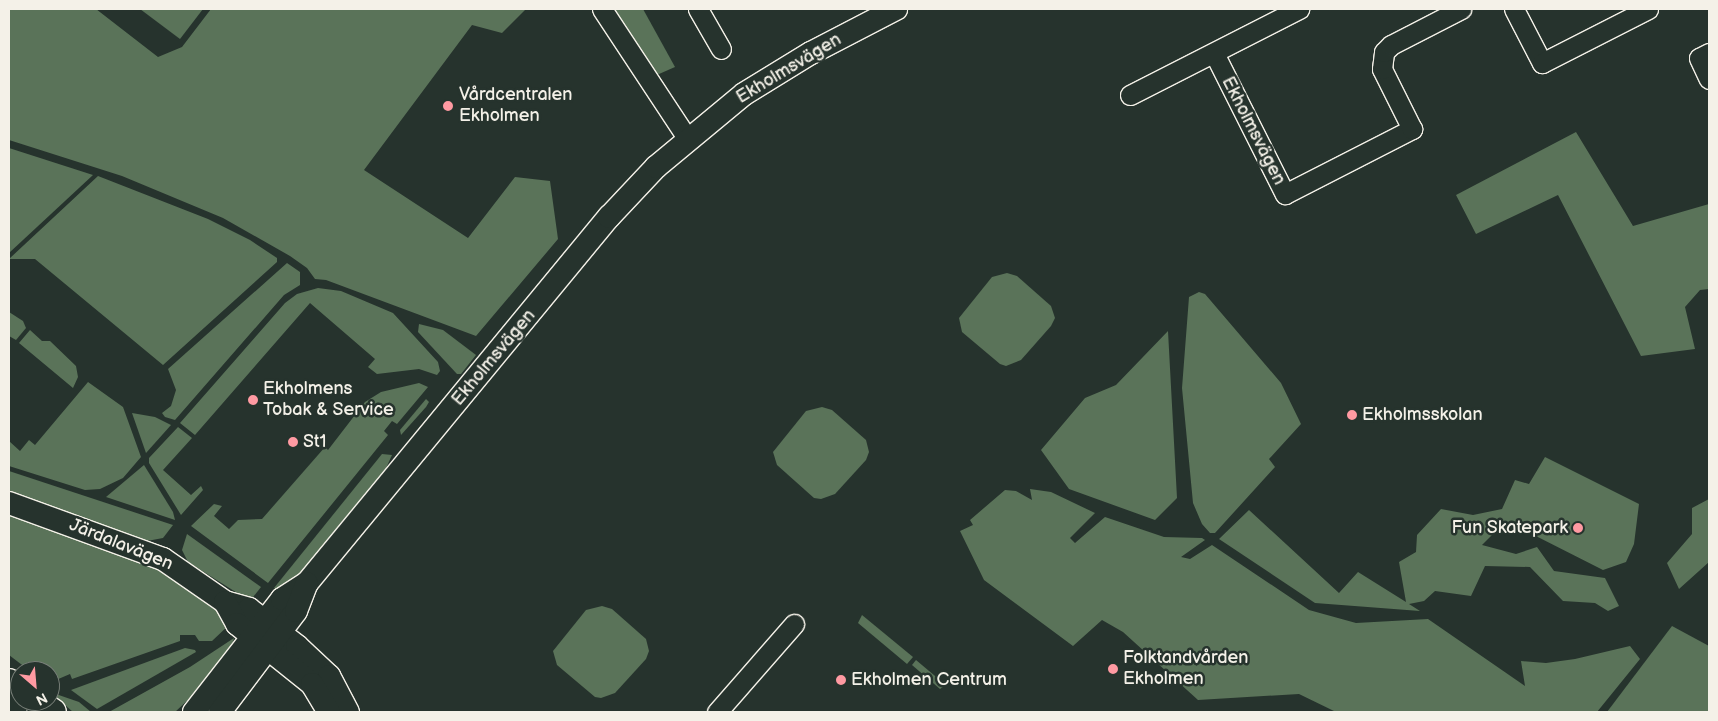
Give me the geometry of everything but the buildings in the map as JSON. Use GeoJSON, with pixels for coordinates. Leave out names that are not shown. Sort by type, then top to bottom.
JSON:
{"type":"FeatureCollection","features":[{"type":"Feature","properties":{"kind":"main road"},"geometry":{"type":"LineString","coordinates":[[9,708],[14,712]]}},
{"type":"Feature","properties":{"kind":"street"},"geometry":{"type":"LineString","coordinates":[[602,9],[687,138]]}},
{"type":"Feature","properties":{"kind":"street"},"geometry":{"type":"LineString","coordinates":[[698,9],[721,49]]}},
{"type":"Feature","properties":{"kind":"street","name":"Ekholmsvägen"},"geometry":{"type":"LineString","coordinates":[[194,712],[266,634],[296,611],[306,583],[609,218],[687,138],[776,74],[896,9]]}},
{"type":"Feature","properties":{"kind":"street"},"geometry":{"type":"LineString","coordinates":[[1130,95],[1299,9]]}},
{"type":"Feature","properties":{"kind":"street","name":"Ekholmsvägen"},"geometry":{"type":"LineString","coordinates":[[1214,53],[1285,194],[1412,129],[1382,69],[1384,52],[1391,45],[1461,9]]}},
{"type":"Feature","properties":{"kind":"street"},"geometry":{"type":"LineString","coordinates":[[1514,9],[1542,62],[1648,9]]}},
{"type":"Feature","properties":{"kind":"street"},"geometry":{"type":"LineString","coordinates":[[1709,53],[1699,58],[1709,79]]}},
{"type":"Feature","properties":{"kind":"street","name":"Järdalavägen"},"geometry":{"type":"LineString","coordinates":[[9,503],[163,559],[225,602],[237,624],[266,634],[329,676],[348,712]]}},
{"type":"Feature","properties":{"kind":"street"},"geometry":{"type":"LineString","coordinates":[[717,712],[794,624]]}},
{"type":"Feature","properties":{"kind":"street","name":"Ekholmsvägen"},"geometry":{"type":"LineString","coordinates":[[220,712],[266,634]]}},
{"type":"Feature","properties":{"kind":"street","name":"Järdalavägen"},"geometry":{"type":"LineString","coordinates":[[266,634],[312,684],[329,712]]}},
{"type":"Feature","properties":{"kind":"green space"},"geometry":{"type":"Polygon","coordinates":[[[9,9],[96,9],[158,57],[182,47],[211,9],[526,9],[502,33],[472,25],[364,170],[468,238],[515,177],[550,181],[558,239],[476,336],[326,280],[315,279],[307,268],[290,256],[223,218],[122,176],[9,140],[9,9]]]}},
{"type":"Feature","properties":{"kind":"green space"},"geometry":{"type":"Polygon","coordinates":[[[140,9],[203,9],[180,39],[140,9]]]}},
{"type":"Feature","properties":{"kind":"green space"},"geometry":{"type":"Polygon","coordinates":[[[613,9],[643,9],[675,67],[659,74],[653,72],[613,9]]]}},
{"type":"Feature","properties":{"kind":"green space"},"geometry":{"type":"Polygon","coordinates":[[[1576,132],[1633,226],[1709,204],[1709,289],[1700,290],[1685,307],[1695,349],[1641,356],[1558,195],[1476,234],[1456,195],[1576,132]]]}},
{"type":"Feature","properties":{"kind":"green space"},"geometry":{"type":"Polygon","coordinates":[[[9,148],[93,175],[9,253],[9,148]]]}},
{"type":"Feature","properties":{"kind":"green space"},"geometry":{"type":"Polygon","coordinates":[[[98,176],[208,219],[250,240],[277,258],[277,262],[163,365],[35,259],[9,259],[98,176]]]}},
{"type":"Feature","properties":{"kind":"green space"},"geometry":{"type":"Polygon","coordinates":[[[287,263],[300,272],[300,285],[284,295],[175,420],[165,417],[162,413],[171,406],[176,390],[168,369],[287,263]]]}},
{"type":"Feature","properties":{"kind":"green space"},"geometry":{"type":"Polygon","coordinates":[[[1007,273],[1017,276],[1051,306],[1055,318],[1051,326],[1021,360],[1006,366],[1000,364],[962,332],[959,318],[992,277],[1007,273]]]}},
{"type":"Feature","properties":{"kind":"green space"},"geometry":{"type":"Polygon","coordinates":[[[318,288],[341,291],[393,313],[438,362],[440,371],[437,375],[419,369],[377,374],[368,367],[375,359],[310,303],[195,435],[180,423],[285,303],[297,294],[318,288]]]}},
{"type":"Feature","properties":{"kind":"green space"},"geometry":{"type":"Polygon","coordinates":[[[1199,292],[1205,294],[1281,383],[1301,424],[1269,459],[1275,467],[1215,533],[1210,533],[1202,524],[1193,503],[1182,388],[1189,297],[1199,292]]]}},
{"type":"Feature","properties":{"kind":"green space"},"geometry":{"type":"Polygon","coordinates":[[[9,312],[23,321],[26,328],[16,340],[9,336],[9,312]]]}},
{"type":"Feature","properties":{"kind":"green space"},"geometry":{"type":"Polygon","coordinates":[[[419,324],[443,330],[476,355],[461,374],[457,374],[418,332],[419,324]]]}},
{"type":"Feature","properties":{"kind":"green space"},"geometry":{"type":"Polygon","coordinates":[[[30,330],[42,341],[50,341],[76,366],[78,377],[73,388],[19,343],[30,330]]]}},
{"type":"Feature","properties":{"kind":"green space"},"geometry":{"type":"Polygon","coordinates":[[[1168,331],[1177,498],[1155,520],[1069,489],[1041,450],[1085,398],[1116,385],[1168,331]]]}},
{"type":"Feature","properties":{"kind":"green space"},"geometry":{"type":"Polygon","coordinates":[[[88,382],[123,407],[141,457],[123,478],[100,489],[85,490],[9,466],[9,441],[20,451],[29,440],[35,445],[88,382]]]}},
{"type":"Feature","properties":{"kind":"green space"},"geometry":{"type":"Polygon","coordinates":[[[419,383],[428,387],[397,424],[392,421],[384,431],[388,435],[268,583],[191,526],[214,504],[222,506],[214,516],[229,529],[238,520],[262,519],[325,447],[328,450],[365,402],[381,392],[419,383]]]}},
{"type":"Feature","properties":{"kind":"green space"},"geometry":{"type":"Polygon","coordinates":[[[426,399],[429,402],[426,407],[401,435],[400,430],[426,399]]]}},
{"type":"Feature","properties":{"kind":"green space"},"geometry":{"type":"Polygon","coordinates":[[[822,407],[832,410],[866,440],[869,452],[866,460],[835,494],[821,499],[814,498],[777,465],[773,452],[806,411],[822,407]]]}},
{"type":"Feature","properties":{"kind":"green space"},"geometry":{"type":"Polygon","coordinates":[[[132,413],[155,417],[171,425],[146,453],[132,413]]]}},
{"type":"Feature","properties":{"kind":"green space"},"geometry":{"type":"Polygon","coordinates":[[[178,427],[192,438],[163,470],[191,495],[201,486],[203,490],[181,515],[149,463],[149,458],[178,427]]]}},
{"type":"Feature","properties":{"kind":"green space"},"geometry":{"type":"Polygon","coordinates":[[[382,454],[392,455],[382,477],[312,565],[279,592],[274,588],[382,454]]]}},
{"type":"Feature","properties":{"kind":"green space","name":"Fun Skatepark"},"geometry":{"type":"Polygon","coordinates":[[[1545,457],[1639,504],[1634,544],[1626,562],[1603,570],[1506,521],[1482,545],[1516,554],[1537,547],[1554,571],[1605,578],[1619,606],[1608,611],[1595,603],[1563,601],[1530,567],[1485,566],[1471,596],[1435,591],[1424,601],[1409,604],[1420,611],[1315,603],[1219,539],[1249,510],[1339,593],[1358,572],[1406,602],[1399,562],[1416,552],[1417,535],[1441,509],[1473,515],[1502,509],[1515,480],[1529,484],[1545,457]]]}},
{"type":"Feature","properties":{"kind":"green space"},"geometry":{"type":"Polygon","coordinates":[[[144,465],[173,512],[175,520],[106,497],[144,465]]]}},
{"type":"Feature","properties":{"kind":"green space"},"geometry":{"type":"Polygon","coordinates":[[[9,471],[173,525],[163,538],[147,541],[9,493],[9,471]]]}},
{"type":"Feature","properties":{"kind":"green space"},"geometry":{"type":"Polygon","coordinates":[[[1030,489],[1051,492],[1095,513],[1070,538],[1075,543],[1105,517],[1164,537],[1202,538],[1205,540],[1181,557],[1190,559],[1212,545],[1309,610],[1356,623],[1428,619],[1525,686],[1521,661],[1546,663],[1575,659],[1630,646],[1640,659],[1597,712],[1336,712],[1299,694],[1198,700],[1123,632],[1102,620],[1073,646],[984,580],[960,531],[973,525],[970,520],[1005,490],[1016,491],[1032,500],[1030,489]]]}},
{"type":"Feature","properties":{"kind":"green space"},"geometry":{"type":"Polygon","coordinates":[[[1709,499],[1709,562],[1679,589],[1667,563],[1692,534],[1692,508],[1709,499]]]}},
{"type":"Feature","properties":{"kind":"green space"},"geometry":{"type":"Polygon","coordinates":[[[9,512],[151,562],[200,592],[230,624],[212,641],[199,641],[195,635],[180,635],[180,641],[72,679],[70,674],[60,678],[60,661],[17,661],[9,655],[9,512]]]}},
{"type":"Feature","properties":{"kind":"green space"},"geometry":{"type":"Polygon","coordinates":[[[187,534],[261,587],[250,601],[188,562],[182,550],[187,534]]]}},
{"type":"Feature","properties":{"kind":"green space"},"geometry":{"type":"Polygon","coordinates":[[[602,606],[612,609],[646,639],[649,651],[646,659],[615,693],[601,698],[595,697],[557,665],[553,651],[586,610],[602,606]]]}},
{"type":"Feature","properties":{"kind":"green space"},"geometry":{"type":"Polygon","coordinates":[[[862,615],[913,657],[907,664],[858,623],[862,615]]]}},
{"type":"Feature","properties":{"kind":"green space"},"geometry":{"type":"Polygon","coordinates":[[[1672,626],[1709,646],[1709,712],[1607,712],[1672,626]]]}},
{"type":"Feature","properties":{"kind":"green space"},"geometry":{"type":"Polygon","coordinates":[[[234,638],[231,651],[206,683],[175,712],[109,712],[190,667],[234,638]]]}},
{"type":"Feature","properties":{"kind":"green space"},"geometry":{"type":"Polygon","coordinates":[[[185,648],[195,650],[196,652],[97,709],[71,690],[185,648]]]}},
{"type":"Feature","properties":{"kind":"green space"},"geometry":{"type":"Polygon","coordinates":[[[916,660],[941,681],[943,687],[940,689],[912,665],[916,660]]]}},
{"type":"Feature","properties":{"kind":"green space"},"geometry":{"type":"Polygon","coordinates":[[[60,695],[79,702],[91,712],[73,712],[60,701],[60,695]]]}},
{"type":"Feature","properties":{"kind":"place","name":"Vårdcentralen Ekholmen"},"geometry":{"type":"Point","coordinates":[448,106]}},
{"type":"Feature","properties":{"kind":"place","name":"Ekholmens Tobak & Service"},"geometry":{"type":"Point","coordinates":[253,400]}},
{"type":"Feature","properties":{"kind":"place","name":"Ekholmsskolan"},"geometry":{"type":"Point","coordinates":[1352,415]}},
{"type":"Feature","properties":{"kind":"place","name":"St1"},"geometry":{"type":"Point","coordinates":[293,442]}},
{"type":"Feature","properties":{"kind":"place","name":"Fun Skatepark"},"geometry":{"type":"Point","coordinates":[1578,528]}},
{"type":"Feature","properties":{"kind":"place","name":"Folktandvården Ekholmen"},"geometry":{"type":"Point","coordinates":[1113,669]}},
{"type":"Feature","properties":{"kind":"place","name":"Ekholmen Centrum"},"geometry":{"type":"Point","coordinates":[841,680]}}]}
